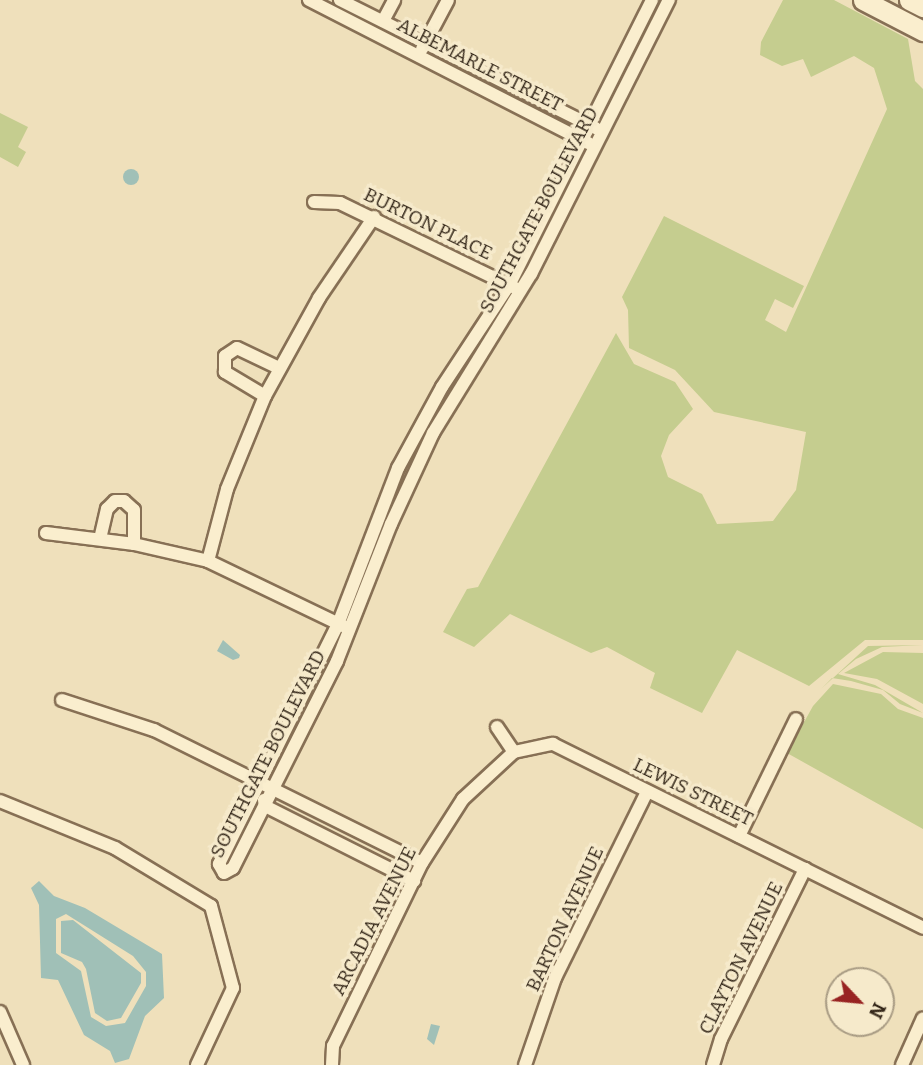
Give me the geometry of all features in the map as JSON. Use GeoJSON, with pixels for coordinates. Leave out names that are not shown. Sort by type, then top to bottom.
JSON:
{"type":"FeatureCollection","features":[{"type":"Feature","properties":{"kind":"main road"},"geometry":{"type":"LineString","coordinates":[[863,0],[920,29]]}},
{"type":"Feature","properties":{"kind":"main road"},"geometry":{"type":"LineString","coordinates":[[909,0],[923,7]]}},
{"type":"Feature","properties":{"kind":"street","name":"ALBEMARLE STREET"},"geometry":{"type":"LineString","coordinates":[[309,0],[331,5],[382,36],[595,147]]}},
{"type":"Feature","properties":{"kind":"street","name":"ALBEMARLE STREET"},"geometry":{"type":"LineString","coordinates":[[340,0],[597,129]]}},
{"type":"Feature","properties":{"kind":"street"},"geometry":{"type":"LineString","coordinates":[[382,36],[394,0]]}},
{"type":"Feature","properties":{"kind":"street"},"geometry":{"type":"LineString","coordinates":[[420,55],[448,0]]}},
{"type":"Feature","properties":{"kind":"street","name":"SOUTHGATE BOULEVARD"},"geometry":{"type":"LineString","coordinates":[[652,0],[597,129],[595,147],[522,291],[419,462],[351,630],[233,868],[224,873],[219,863],[338,624],[398,468],[442,387],[509,285],[583,140],[597,129],[669,0]]}},
{"type":"Feature","properties":{"kind":"street"},"geometry":{"type":"LineString","coordinates":[[479,86],[486,73]]}},
{"type":"Feature","properties":{"kind":"street"},"geometry":{"type":"LineString","coordinates":[[547,121],[554,107]]}},
{"type":"Feature","properties":{"kind":"street","name":"BURTON PLACE"},"geometry":{"type":"LineString","coordinates":[[314,202],[340,202],[522,291]]}},
{"type":"Feature","properties":{"kind":"street"},"geometry":{"type":"LineString","coordinates":[[208,561],[227,489],[265,396],[318,298],[374,217]]}},
{"type":"Feature","properties":{"kind":"street"},"geometry":{"type":"LineString","coordinates":[[265,396],[225,372],[225,356],[236,348],[279,368]]}},
{"type":"Feature","properties":{"kind":"street"},"geometry":{"type":"LineString","coordinates":[[100,539],[107,509],[115,501],[124,501],[134,510],[134,544]]}},
{"type":"Feature","properties":{"kind":"street"},"geometry":{"type":"LineString","coordinates":[[46,533],[134,544],[208,561],[351,630]]}},
{"type":"Feature","properties":{"kind":"street"},"geometry":{"type":"LineString","coordinates":[[62,700],[154,730],[422,863]]}},
{"type":"Feature","properties":{"kind":"street"},"geometry":{"type":"LineString","coordinates":[[739,836],[796,719]]}},
{"type":"Feature","properties":{"kind":"street"},"geometry":{"type":"LineString","coordinates":[[497,727],[514,752]]}},
{"type":"Feature","properties":{"kind":"street","name":"LEWIS STREET"},"geometry":{"type":"LineString","coordinates":[[514,752],[553,744],[919,925]]}},
{"type":"Feature","properties":{"kind":"street","name":"ARCADIA AVENUE"},"geometry":{"type":"LineString","coordinates":[[332,1065],[333,1046],[422,863],[463,799],[514,752]]}},
{"type":"Feature","properties":{"kind":"street"},"geometry":{"type":"LineString","coordinates":[[261,783],[265,806],[414,881]]}},
{"type":"Feature","properties":{"kind":"street","name":"BARTON AVENUE"},"geometry":{"type":"LineString","coordinates":[[525,1065],[555,978],[647,792]]}},
{"type":"Feature","properties":{"kind":"street"},"geometry":{"type":"LineString","coordinates":[[0,802],[116,848],[211,906],[233,988],[197,1065]]}},
{"type":"Feature","properties":{"kind":"street","name":"CLAYTON AVENUE"},"geometry":{"type":"LineString","coordinates":[[713,1065],[721,1039],[805,869]]}},
{"type":"Feature","properties":{"kind":"street"},"geometry":{"type":"LineString","coordinates":[[0,1012],[23,1065]]}},
{"type":"Feature","properties":{"kind":"street"},"geometry":{"type":"LineString","coordinates":[[902,1065],[923,1018]]}},
{"type":"Feature","properties":{"kind":"green space"},"geometry":{"type":"Polygon","coordinates":[[[783,0],[834,0],[908,39],[915,81],[923,89],[923,640],[865,640],[809,686],[737,650],[702,713],[650,688],[655,673],[607,647],[591,653],[510,614],[474,647],[443,632],[467,589],[478,587],[616,333],[634,364],[675,382],[693,409],[669,435],[661,456],[668,477],[702,494],[717,524],[773,521],[796,490],[806,432],[714,412],[675,370],[629,348],[628,310],[622,297],[664,216],[804,286],[793,308],[775,299],[765,320],[786,332],[887,109],[874,68],[854,56],[811,77],[803,59],[782,66],[760,55],[761,42],[783,0]]]}},
{"type":"Feature","properties":{"kind":"green space"},"geometry":{"type":"Polygon","coordinates":[[[0,113],[28,127],[18,147],[26,152],[18,167],[0,157],[0,113]]]}},
{"type":"Feature","properties":{"kind":"green space"},"geometry":{"type":"Polygon","coordinates":[[[923,645],[882,647],[856,659],[838,674],[875,685],[923,713],[900,704],[883,690],[833,678],[868,646],[923,645]]]}},
{"type":"Feature","properties":{"kind":"green space"},"geometry":{"type":"Polygon","coordinates":[[[883,652],[923,653],[923,704],[877,679],[844,673],[883,652]]]}},
{"type":"Feature","properties":{"kind":"green space"},"geometry":{"type":"Polygon","coordinates":[[[833,684],[881,694],[898,709],[923,718],[923,829],[787,753],[813,706],[833,684]]]}},
{"type":"Feature","properties":{"kind":"water"},"geometry":{"type":"Polygon","coordinates":[[[128,169],[134,169],[139,177],[137,183],[128,185],[123,180],[123,174],[128,169]]]}},
{"type":"Feature","properties":{"kind":"water"},"geometry":{"type":"Polygon","coordinates":[[[223,640],[240,655],[239,658],[233,660],[217,651],[223,640]]]}},
{"type":"Feature","properties":{"kind":"water"},"geometry":{"type":"Polygon","coordinates":[[[39,881],[54,896],[85,908],[162,954],[164,998],[145,1016],[129,1059],[115,1063],[110,1051],[84,1035],[58,980],[41,978],[39,905],[31,888],[39,881]],[[66,914],[56,919],[56,953],[81,971],[91,1017],[106,1026],[125,1023],[146,986],[146,972],[133,956],[66,914]]]}},
{"type":"Feature","properties":{"kind":"water"},"geometry":{"type":"Polygon","coordinates":[[[73,920],[141,973],[141,983],[121,1018],[107,1021],[95,1013],[86,969],[82,962],[61,953],[61,921],[73,920]]]}},
{"type":"Feature","properties":{"kind":"water"},"geometry":{"type":"Polygon","coordinates":[[[431,1024],[440,1026],[434,1045],[427,1039],[431,1024]]]}}]}
